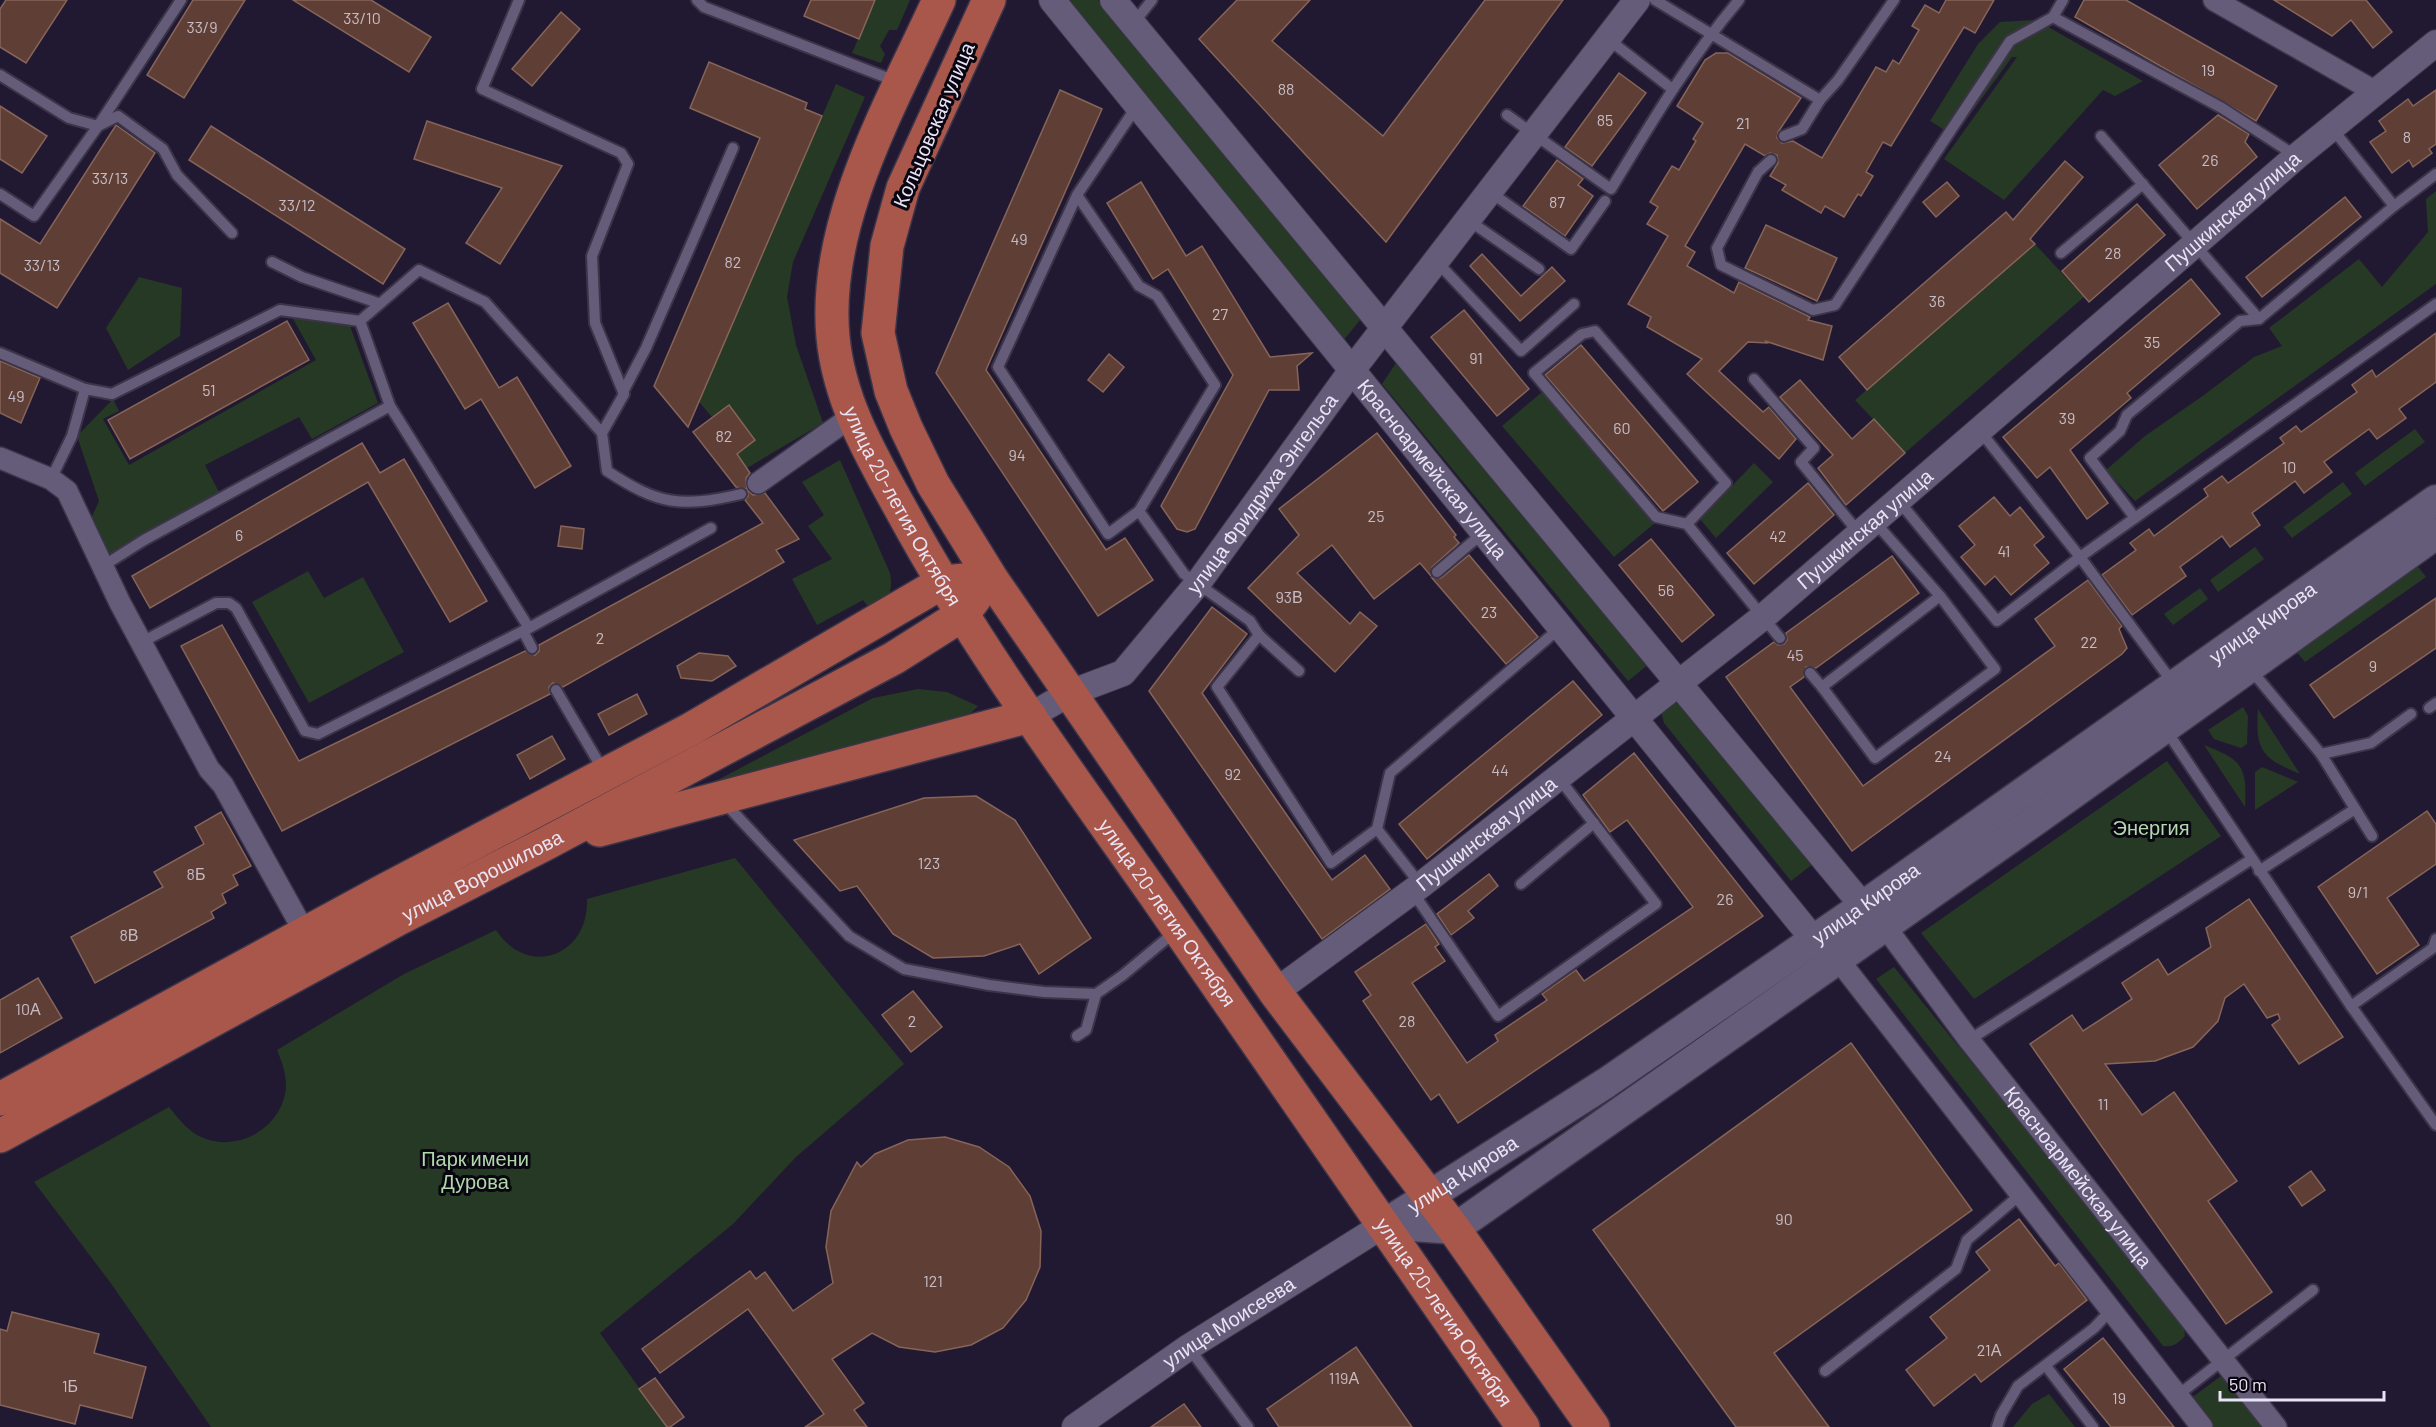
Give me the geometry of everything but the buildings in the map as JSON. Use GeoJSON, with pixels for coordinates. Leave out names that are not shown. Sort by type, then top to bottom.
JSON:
{"type":"FeatureCollection","features":[{"type":"Feature","properties":{"kind":"main road"},"geometry":{"type":"LineString","coordinates":[[900,84],[939,0]]}},
{"type":"Feature","properties":{"kind":"main road","name":"Кольцовская улица"},"geometry":{"type":"LineString","coordinates":[[906,428],[891,391],[878,333],[887,246],[903,188],[989,0]]}},
{"type":"Feature","properties":{"kind":"main road","name":"улица 20-летия Октября"},"geometry":{"type":"LineString","coordinates":[[900,84],[858,182],[840,241],[831,312],[833,341],[851,417],[962,615],[1385,1224],[1523,1427]]}},
{"type":"Feature","properties":{"kind":"main road","name":"улица 20-летия Октября"},"geometry":{"type":"LineString","coordinates":[[906,428],[933,484],[991,578],[1275,993],[1428,1198],[1454,1229],[1593,1427]]}},
{"type":"Feature","properties":{"kind":"main road","name":"улица Кирова"},"geometry":{"type":"LineString","coordinates":[[1874,915],[2040,818],[2248,667],[2433,516]]}},
{"type":"Feature","properties":{"kind":"main road","name":"улица Кирова"},"geometry":{"type":"LineString","coordinates":[[1385,1224],[1454,1229],[1825,949],[1874,915],[2175,685],[2433,516]]}},
{"type":"Feature","properties":{"kind":"main road"},"geometry":{"type":"LineString","coordinates":[[943,582],[991,578]]}},
{"type":"Feature","properties":{"kind":"main road","name":"улица Ворошилова"},"geometry":{"type":"LineString","coordinates":[[0,1136],[400,918],[545,844],[894,658],[962,615],[991,578]]}},
{"type":"Feature","properties":{"kind":"main road","name":"улица Ворошилова"},"geometry":{"type":"LineString","coordinates":[[0,1099],[305,933],[711,717],[943,582]]}},
{"type":"Feature","properties":{"kind":"main road"},"geometry":{"type":"LineString","coordinates":[[545,844],[1030,716]]}},
{"type":"Feature","properties":{"kind":"main road","name":"улица Кирова"},"geometry":{"type":"LineString","coordinates":[[1385,1224],[1606,1083],[1825,949]]}},
{"type":"Feature","properties":{"kind":"street","name":"Красноармейская улица"},"geometry":{"type":"LineString","coordinates":[[1052,0],[1825,949],[2113,1309],[2202,1427]]}},
{"type":"Feature","properties":{"kind":"street","name":"Красноармейская улица"},"geometry":{"type":"LineString","coordinates":[[1113,0],[1678,683],[1874,915],[2276,1427]]}},
{"type":"Feature","properties":{"kind":"street","name":"улица Фридриха Энгельса"},"geometry":{"type":"LineString","coordinates":[[1030,716],[1070,693],[1123,673],[1198,583],[1352,370],[1637,0]]}},
{"type":"Feature","properties":{"kind":"street"},"geometry":{"type":"LineString","coordinates":[[2214,0],[2374,91]]}},
{"type":"Feature","properties":{"kind":"street","name":"Пушкинская улица"},"geometry":{"type":"LineString","coordinates":[[1275,993],[1416,888],[1763,617],[2331,127],[2436,43]]}},
{"type":"Feature","properties":{"kind":"street"},"geometry":{"type":"LineString","coordinates":[[749,488],[851,417]]}},
{"type":"Feature","properties":{"kind":"street"},"geometry":{"type":"LineString","coordinates":[[0,458],[51,479],[67,491],[103,566],[209,769],[223,785],[305,933]]}},
{"type":"Feature","properties":{"kind":"street","name":"улица Моисеева"},"geometry":{"type":"LineString","coordinates":[[1075,1427],[1189,1347],[1385,1224]]}},
{"type":"Feature","properties":{"kind":"lane"},"geometry":{"type":"LineString","coordinates":[[0,194],[34,216],[98,126],[182,0]]}},
{"type":"Feature","properties":{"kind":"lane"},"geometry":{"type":"LineString","coordinates":[[519,0],[482,88],[621,153],[628,164],[592,256],[595,323],[623,392]]}},
{"type":"Feature","properties":{"kind":"lane"},"geometry":{"type":"LineString","coordinates":[[697,0],[704,7],[881,74],[900,84]]}},
{"type":"Feature","properties":{"kind":"lane"},"geometry":{"type":"LineString","coordinates":[[1133,24],[1152,0]]}},
{"type":"Feature","properties":{"kind":"lane"},"geometry":{"type":"LineString","coordinates":[[1655,0],[1709,35],[1820,100]]}},
{"type":"Feature","properties":{"kind":"lane"},"geometry":{"type":"LineString","coordinates":[[1507,115],[1611,189],[1671,88],[1709,35],[1739,0]]}},
{"type":"Feature","properties":{"kind":"lane"},"geometry":{"type":"LineString","coordinates":[[1784,136],[1802,129],[1820,100],[1838,80],[1894,0]]}},
{"type":"Feature","properties":{"kind":"lane"},"geometry":{"type":"LineString","coordinates":[[1772,160],[1758,172],[1717,248],[1721,265],[1813,310],[1835,306],[2010,42],[2053,17],[2063,0]]}},
{"type":"Feature","properties":{"kind":"lane"},"geometry":{"type":"LineString","coordinates":[[2053,17],[2222,108],[2297,156]]}},
{"type":"Feature","properties":{"kind":"lane"},"geometry":{"type":"LineString","coordinates":[[1607,39],[1671,88]]}},
{"type":"Feature","properties":{"kind":"lane"},"geometry":{"type":"LineString","coordinates":[[0,75],[69,118],[98,126],[118,116],[163,149],[177,175],[232,233]]}},
{"type":"Feature","properties":{"kind":"lane"},"geometry":{"type":"LineString","coordinates":[[1077,195],[1139,286],[1157,296],[1215,385],[1139,511],[1108,534],[999,367],[1077,195],[1137,105]]}},
{"type":"Feature","properties":{"kind":"lane"},"geometry":{"type":"LineString","coordinates":[[2331,127],[2394,206]]}},
{"type":"Feature","properties":{"kind":"lane"},"geometry":{"type":"LineString","coordinates":[[2101,136],[2196,243],[2259,319]]}},
{"type":"Feature","properties":{"kind":"lane"},"geometry":{"type":"LineString","coordinates":[[602,434],[646,348],[733,148]]}},
{"type":"Feature","properties":{"kind":"lane"},"geometry":{"type":"LineString","coordinates":[[2135,518],[2090,458],[2120,431],[2127,415],[2240,321],[2259,319],[2394,206],[2436,174]]}},
{"type":"Feature","properties":{"kind":"lane"},"geometry":{"type":"LineString","coordinates":[[2061,253],[2143,184]]}},
{"type":"Feature","properties":{"kind":"lane"},"geometry":{"type":"LineString","coordinates":[[1490,192],[1571,249],[1605,201]]}},
{"type":"Feature","properties":{"kind":"lane"},"geometry":{"type":"LineString","coordinates":[[1468,220],[1539,269]]}},
{"type":"Feature","properties":{"kind":"lane"},"geometry":{"type":"LineString","coordinates":[[272,262],[302,277],[378,303]]}},
{"type":"Feature","properties":{"kind":"lane"},"geometry":{"type":"LineString","coordinates":[[1437,262],[1521,351],[1574,304]]}},
{"type":"Feature","properties":{"kind":"lane"},"geometry":{"type":"LineString","coordinates":[[360,321],[378,303],[419,270],[485,302],[602,434],[607,471],[634,489],[667,501],[700,504],[749,488]]}},
{"type":"Feature","properties":{"kind":"lane"},"geometry":{"type":"LineString","coordinates":[[1898,500],[1997,621],[2080,557],[2436,304]]}},
{"type":"Feature","properties":{"kind":"lane"},"geometry":{"type":"LineString","coordinates":[[0,353],[85,389],[112,394],[280,310],[360,321]]}},
{"type":"Feature","properties":{"kind":"lane"},"geometry":{"type":"LineString","coordinates":[[360,321],[390,406],[526,630],[532,648]]}},
{"type":"Feature","properties":{"kind":"lane"},"geometry":{"type":"LineString","coordinates":[[1687,524],[1726,483],[1595,331],[1582,334],[1534,373],[1656,517],[1687,524],[1780,638]]}},
{"type":"Feature","properties":{"kind":"lane"},"geometry":{"type":"LineString","coordinates":[[1754,379],[1814,448],[1801,462],[1940,596],[1995,669],[1875,758],[1810,673]]}},
{"type":"Feature","properties":{"kind":"lane"},"geometry":{"type":"LineString","coordinates":[[51,479],[72,436],[85,389]]}},
{"type":"Feature","properties":{"kind":"lane"},"geometry":{"type":"LineString","coordinates":[[103,566],[144,540],[390,406]]}},
{"type":"Feature","properties":{"kind":"lane"},"geometry":{"type":"LineString","coordinates":[[1979,430],[2080,557],[2175,685]]}},
{"type":"Feature","properties":{"kind":"lane"},"geometry":{"type":"LineString","coordinates":[[1139,511],[1184,573],[1250,621],[1259,635],[1299,671]]}},
{"type":"Feature","properties":{"kind":"lane"},"geometry":{"type":"LineString","coordinates":[[142,642],[216,603],[229,603],[236,608],[305,731],[318,734],[526,630],[711,528]]}},
{"type":"Feature","properties":{"kind":"lane"},"geometry":{"type":"LineString","coordinates":[[1437,572],[1484,532]]}},
{"type":"Feature","properties":{"kind":"lane"},"geometry":{"type":"LineString","coordinates":[[1822,687],[1940,596]]}},
{"type":"Feature","properties":{"kind":"lane"},"geometry":{"type":"LineString","coordinates":[[1259,635],[1217,687],[1331,863],[1377,830],[1390,773],[1561,627]]}},
{"type":"Feature","properties":{"kind":"lane"},"geometry":{"type":"LineString","coordinates":[[2248,667],[2321,754],[2372,836]]}},
{"type":"Feature","properties":{"kind":"lane"},"geometry":{"type":"LineString","coordinates":[[556,690],[606,774]]}},
{"type":"Feature","properties":{"kind":"lane"},"geometry":{"type":"LineString","coordinates":[[2321,754],[2371,743],[2410,714]]}},
{"type":"Feature","properties":{"kind":"lane"},"geometry":{"type":"LineString","coordinates":[[2164,727],[2351,1006],[2436,1125]]}},
{"type":"Feature","properties":{"kind":"lane"},"geometry":{"type":"LineString","coordinates":[[1377,830],[1498,1016],[1656,904],[1558,777]]}},
{"type":"Feature","properties":{"kind":"lane"},"geometry":{"type":"LineString","coordinates":[[720,798],[849,936],[904,969],[989,985],[1044,992],[1096,994],[1123,975],[1178,929]]}},
{"type":"Feature","properties":{"kind":"lane"},"geometry":{"type":"LineString","coordinates":[[2259,871],[2355,809]]}},
{"type":"Feature","properties":{"kind":"lane"},"geometry":{"type":"LineString","coordinates":[[1521,884],[1594,823]]}},
{"type":"Feature","properties":{"kind":"lane"},"geometry":{"type":"LineString","coordinates":[[1970,1040],[2252,859]]}},
{"type":"Feature","properties":{"kind":"lane"},"geometry":{"type":"LineString","coordinates":[[2351,1006],[2433,948],[2436,939]]}},
{"type":"Feature","properties":{"kind":"lane"},"geometry":{"type":"LineString","coordinates":[[1077,1036],[1086,1030],[1096,994]]}},
{"type":"Feature","properties":{"kind":"lane"},"geometry":{"type":"LineString","coordinates":[[1825,1371],[1956,1269],[1967,1240],[2021,1194]]}},
{"type":"Feature","properties":{"kind":"lane"},"geometry":{"type":"LineString","coordinates":[[2178,1395],[2313,1290]]}},
{"type":"Feature","properties":{"kind":"lane"},"geometry":{"type":"LineString","coordinates":[[1997,1427],[2001,1415],[2018,1386],[2094,1328],[2113,1309]]}},
{"type":"Feature","properties":{"kind":"lane"},"geometry":{"type":"LineString","coordinates":[[1189,1347],[1248,1427]]}},
{"type":"Feature","properties":{"kind":"lane"},"geometry":{"type":"LineString","coordinates":[[2046,1365],[2093,1427]]}},
{"type":"Feature","properties":{"kind":"green space"},"geometry":{"type":"Polygon","coordinates":[[[875,0],[910,0],[897,30],[889,30],[880,46],[885,54],[881,63],[852,53],[875,0]]]}},
{"type":"Feature","properties":{"kind":"green space"},"geometry":{"type":"Polygon","coordinates":[[[1067,0],[1098,0],[1364,315],[1343,341],[1067,0]]]}},
{"type":"Feature","properties":{"kind":"green space"},"geometry":{"type":"Polygon","coordinates":[[[2036,20],[2143,81],[2115,96],[2103,90],[2004,200],[1944,159],[2017,57],[2012,57],[1961,127],[1943,129],[1930,121],[1978,44],[2000,22],[2036,20]]]}},
{"type":"Feature","properties":{"kind":"green space"},"geometry":{"type":"Polygon","coordinates":[[[836,84],[865,97],[793,262],[787,297],[796,345],[823,423],[747,468],[737,454],[755,439],[729,405],[712,417],[699,402],[836,84]]]}},
{"type":"Feature","properties":{"kind":"green space"},"geometry":{"type":"Polygon","coordinates":[[[2436,191],[2436,284],[2135,501],[2106,470],[2145,436],[2254,357],[2282,346],[2269,328],[2359,259],[2382,287],[2428,232],[2426,199],[2436,191]]]}},
{"type":"Feature","properties":{"kind":"green space"},"geometry":{"type":"Polygon","coordinates":[[[2035,244],[2084,297],[1905,453],[1855,400],[2035,244]]]}},
{"type":"Feature","properties":{"kind":"green space"},"geometry":{"type":"Polygon","coordinates":[[[139,277],[182,288],[180,336],[128,370],[106,328],[139,277]]]}},
{"type":"Feature","properties":{"kind":"green space"},"geometry":{"type":"Polygon","coordinates":[[[292,317],[350,326],[378,403],[312,439],[299,417],[205,465],[220,494],[130,542],[105,559],[89,523],[99,501],[77,436],[113,399],[119,411],[103,419],[129,465],[316,360],[292,317]]]}},
{"type":"Feature","properties":{"kind":"green space"},"geometry":{"type":"Polygon","coordinates":[[[1398,360],[1649,664],[1628,681],[1382,384],[1398,360]]]}},
{"type":"Feature","properties":{"kind":"green space"},"geometry":{"type":"Polygon","coordinates":[[[1542,392],[1655,523],[1614,557],[1502,426],[1542,392]]]}},
{"type":"Feature","properties":{"kind":"green space"},"geometry":{"type":"Polygon","coordinates":[[[2415,429],[2425,442],[2365,486],[2355,473],[2415,429]]]}},
{"type":"Feature","properties":{"kind":"green space"},"geometry":{"type":"Polygon","coordinates":[[[840,460],[890,573],[891,586],[886,600],[874,614],[863,600],[817,625],[792,579],[832,559],[808,526],[824,515],[802,482],[840,460]]]}},
{"type":"Feature","properties":{"kind":"green space"},"geometry":{"type":"Polygon","coordinates":[[[1754,463],[1773,482],[1716,538],[1700,519],[1754,463]]]}},
{"type":"Feature","properties":{"kind":"green space"},"geometry":{"type":"Polygon","coordinates":[[[2343,482],[2352,494],[2292,538],[2283,527],[2343,482]]]}},
{"type":"Feature","properties":{"kind":"green space"},"geometry":{"type":"Polygon","coordinates":[[[2255,547],[2264,559],[2218,592],[2210,580],[2255,547]]]}},
{"type":"Feature","properties":{"kind":"green space"},"geometry":{"type":"Polygon","coordinates":[[[2416,564],[2426,577],[2305,662],[2295,650],[2416,564]]]}},
{"type":"Feature","properties":{"kind":"green space"},"geometry":{"type":"Polygon","coordinates":[[[308,571],[324,598],[363,577],[404,652],[309,703],[252,602],[308,571]]]}},
{"type":"Feature","properties":{"kind":"green space"},"geometry":{"type":"Polygon","coordinates":[[[2200,588],[2208,599],[2173,625],[2164,614],[2200,588]]]}},
{"type":"Feature","properties":{"kind":"green space"},"geometry":{"type":"Polygon","coordinates":[[[918,689],[947,692],[978,706],[967,717],[691,794],[873,698],[918,689]]]}},
{"type":"Feature","properties":{"kind":"green space"},"geometry":{"type":"Polygon","coordinates":[[[1675,700],[1687,700],[1818,860],[1791,881],[1664,723],[1661,712],[1675,700]]]}},
{"type":"Feature","properties":{"kind":"green space"},"geometry":{"type":"Polygon","coordinates":[[[2243,707],[2248,716],[2247,744],[2241,748],[2214,739],[2208,730],[2243,707]]]}},
{"type":"Feature","properties":{"kind":"green space"},"geometry":{"type":"Polygon","coordinates":[[[2258,709],[2300,774],[2277,763],[2264,751],[2258,735],[2258,709]]]}},
{"type":"Feature","properties":{"kind":"green space"},"geometry":{"type":"Polygon","coordinates":[[[2204,745],[2227,755],[2239,766],[2245,782],[2245,807],[2204,745]]]}},
{"type":"Feature","properties":{"kind":"green space","name":"Энергия"},"geometry":{"type":"Polygon","coordinates":[[[2167,761],[2221,836],[1974,999],[1921,933],[2167,761]]]}},
{"type":"Feature","properties":{"kind":"green space"},"geometry":{"type":"Polygon","coordinates":[[[2262,767],[2298,782],[2255,810],[2255,772],[2262,767]]]}},
{"type":"Feature","properties":{"kind":"green space","name":"Парк имени Дурова"},"geometry":{"type":"Polygon","coordinates":[[[735,858],[904,1064],[796,1157],[733,1224],[600,1333],[667,1427],[211,1427],[110,1282],[34,1182],[169,1107],[190,1130],[213,1141],[242,1140],[255,1134],[267,1126],[283,1102],[285,1077],[277,1050],[404,974],[496,930],[509,945],[524,954],[539,957],[554,954],[568,947],[578,935],[585,919],[587,899],[735,858]]]}},
{"type":"Feature","properties":{"kind":"green space"},"geometry":{"type":"Polygon","coordinates":[[[1894,967],[2183,1323],[2185,1336],[2177,1343],[2163,1346],[1876,979],[1894,967]]]}},
{"type":"Feature","properties":{"kind":"green space"},"geometry":{"type":"Polygon","coordinates":[[[2221,1376],[2263,1427],[2212,1427],[2190,1399],[2221,1376]]]}},
{"type":"Feature","properties":{"kind":"green space"},"geometry":{"type":"Polygon","coordinates":[[[2049,1394],[2075,1427],[2013,1427],[2032,1404],[2049,1394]]]}}]}
